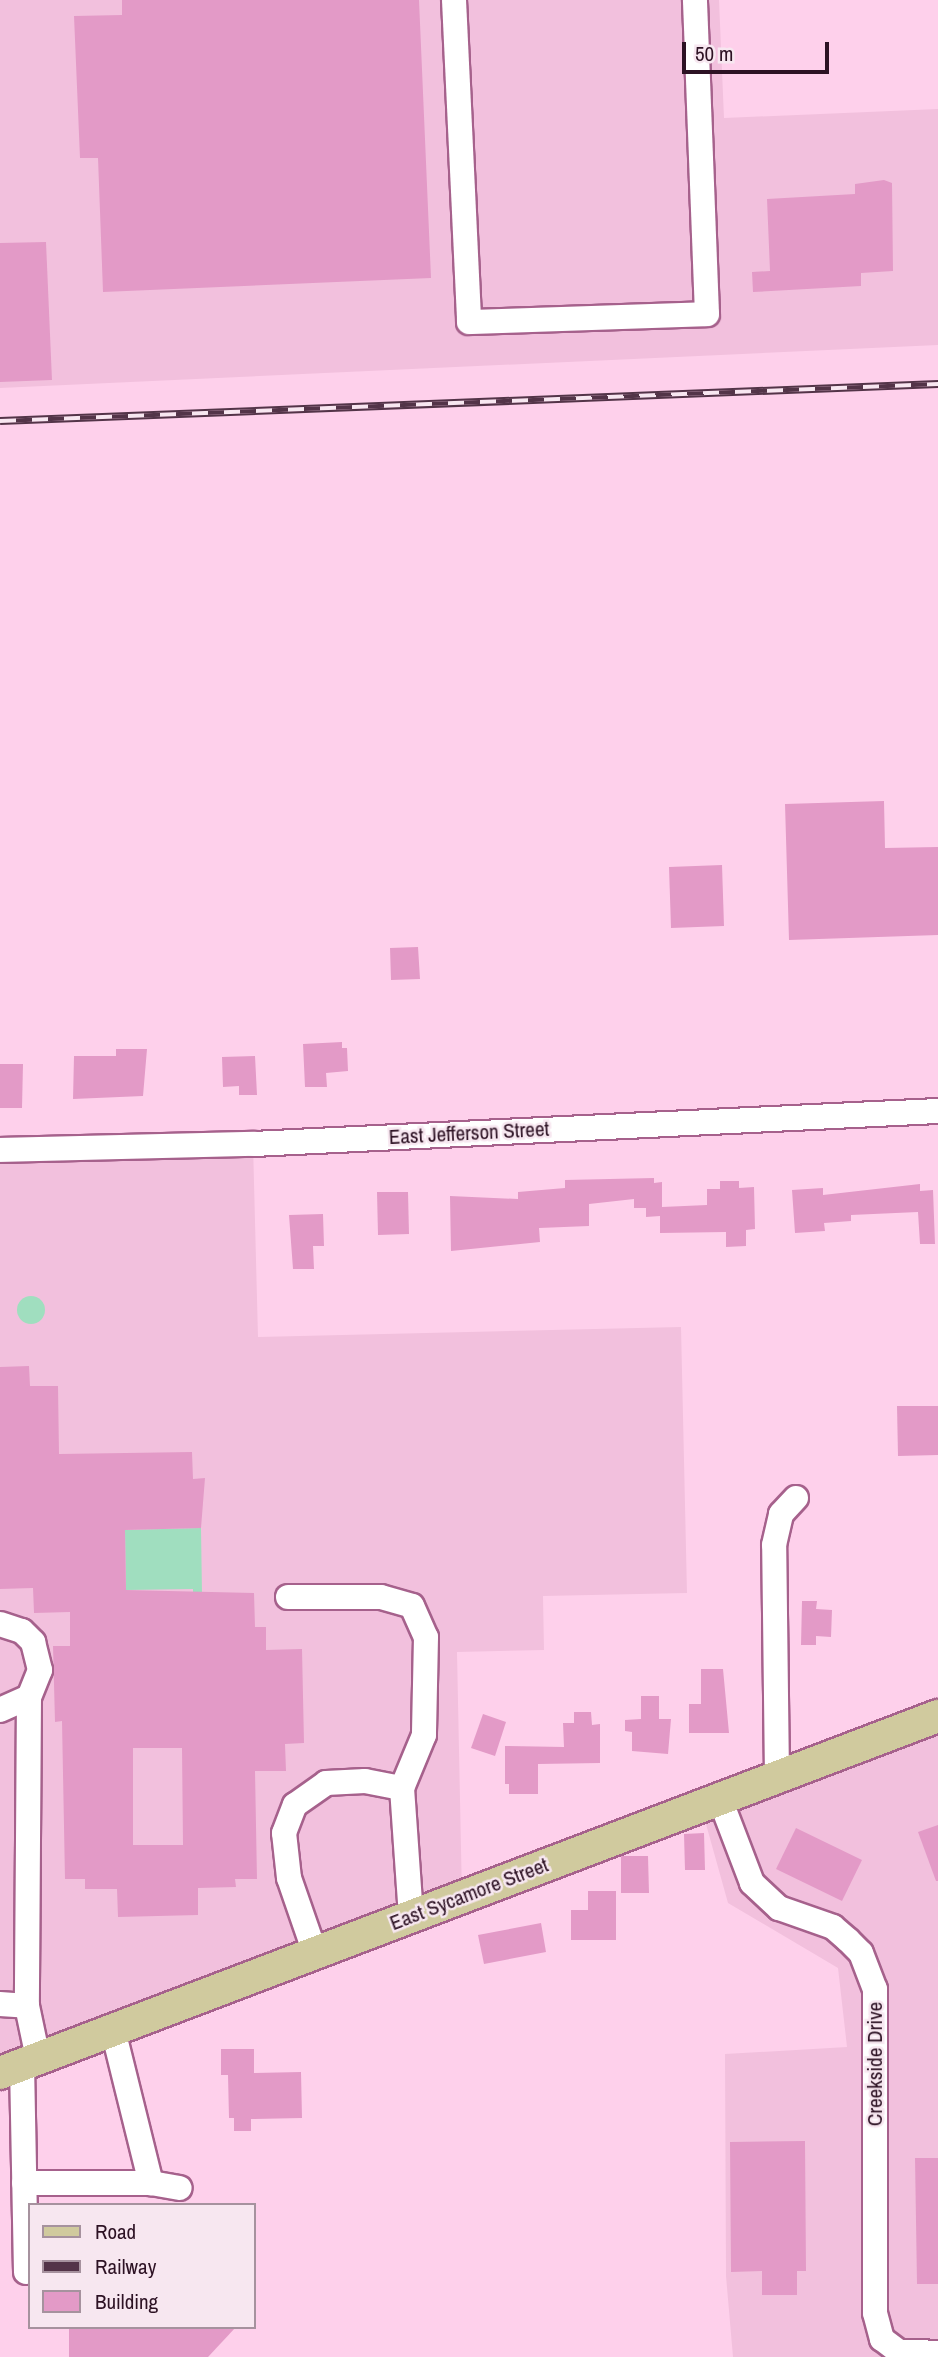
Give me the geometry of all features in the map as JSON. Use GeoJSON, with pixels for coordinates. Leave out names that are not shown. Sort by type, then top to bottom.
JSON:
{"type":"FeatureCollection","features":[{"type":"Feature","properties":{"kind":"main road","name":"East Sycamore Street"},"geometry":{"type":"LineString","coordinates":[[20,2065],[938,1716]]}},
{"type":"Feature","properties":{"kind":"street"},"geometry":{"type":"LineString","coordinates":[[454,0],[468,322],[707,314],[695,0]]}},
{"type":"Feature","properties":{"kind":"street","name":"East Jefferson Street"},"geometry":{"type":"LineString","coordinates":[[0,1150],[253,1144],[938,1111]]}},
{"type":"Feature","properties":{"kind":"street"},"geometry":{"type":"LineString","coordinates":[[777,1777],[774,1545],[781,1514],[796,1497]]}},
{"type":"Feature","properties":{"kind":"street"},"geometry":{"type":"LineString","coordinates":[[288,1597],[381,1597],[412,1606],[426,1637],[429,1670],[424,1735],[402,1788],[411,1917]]}},
{"type":"Feature","properties":{"kind":"street"},"geometry":{"type":"LineString","coordinates":[[0,1624],[22,1631],[39,1655],[39,1677],[29,1697],[27,2007],[20,2065],[18,2175],[26,2272]]}},
{"type":"Feature","properties":{"kind":"street"},"geometry":{"type":"LineString","coordinates":[[0,1710],[29,1697]]}},
{"type":"Feature","properties":{"kind":"street"},"geometry":{"type":"LineString","coordinates":[[315,1953],[289,1878],[284,1833],[295,1805],[326,1783],[365,1781],[402,1788]]}},
{"type":"Feature","properties":{"kind":"street","name":"Creekside Drive"},"geometry":{"type":"LineString","coordinates":[[720,1799],[752,1883],[779,1908],[833,1927],[861,1954],[875,1989],[875,2313],[882,2339],[900,2352],[936,2355]]}},
{"type":"Feature","properties":{"kind":"street"},"geometry":{"type":"LineString","coordinates":[[0,2004],[27,2007]]}},
{"type":"Feature","properties":{"kind":"street"},"geometry":{"type":"LineString","coordinates":[[113,2030],[151,2183]]}},
{"type":"Feature","properties":{"kind":"street"},"geometry":{"type":"LineString","coordinates":[[18,2175],[151,2183],[180,2188]]}},
{"type":"Feature","properties":{"kind":"shaded area"},"geometry":{"type":"Polygon","coordinates":[[[0,0],[719,0],[724,118],[938,109],[938,345],[0,388],[0,0]]]}},
{"type":"Feature","properties":{"kind":"shaded area"},"geometry":{"type":"Polygon","coordinates":[[[253,1144],[258,1337],[681,1327],[687,1593],[543,1596],[544,1650],[457,1652],[462,1897],[0,2073],[0,1150],[253,1144]]]}},
{"type":"Feature","properties":{"kind":"shaded area"},"geometry":{"type":"Polygon","coordinates":[[[938,1735],[938,2357],[733,2357],[726,2276],[725,2054],[847,2047],[838,1968],[728,1903],[704,1817],[938,1735]]]}},
{"type":"Feature","properties":{"kind":"green space"},"geometry":{"type":"Polygon","coordinates":[[[31,1296],[41,1300],[45,1310],[41,1320],[31,1324],[21,1320],[17,1310],[21,1300],[31,1296]]]}},
{"type":"Feature","properties":{"kind":"green space"},"geometry":{"type":"Polygon","coordinates":[[[201,1528],[202,1594],[193,1594],[193,1589],[126,1590],[125,1530],[201,1528]]]}},
{"type":"Feature","properties":{"kind":"building"},"geometry":{"type":"Polygon","coordinates":[[[122,0],[419,0],[431,278],[103,292],[98,158],[80,158],[74,16],[122,15],[122,0]]]}},
{"type":"Feature","properties":{"kind":"building"},"geometry":{"type":"Polygon","coordinates":[[[884,180],[892,183],[893,271],[861,273],[861,286],[753,292],[752,272],[770,271],[767,199],[855,194],[855,184],[884,180]]]}},
{"type":"Feature","properties":{"kind":"building"},"geometry":{"type":"Polygon","coordinates":[[[46,242],[52,380],[0,382],[0,243],[46,242]]]}},
{"type":"Feature","properties":{"kind":"building"},"geometry":{"type":"Polygon","coordinates":[[[884,801],[885,848],[938,847],[938,935],[789,940],[785,804],[884,801]]]}},
{"type":"Feature","properties":{"kind":"building"},"geometry":{"type":"Polygon","coordinates":[[[722,865],[724,926],[671,928],[669,867],[722,865]]]}},
{"type":"Feature","properties":{"kind":"building"},"geometry":{"type":"Polygon","coordinates":[[[418,947],[420,979],[391,980],[390,948],[418,947]]]}},
{"type":"Feature","properties":{"kind":"building"},"geometry":{"type":"Polygon","coordinates":[[[342,1042],[342,1048],[347,1048],[348,1071],[326,1073],[327,1087],[305,1087],[303,1044],[342,1042]]]}},
{"type":"Feature","properties":{"kind":"building"},"geometry":{"type":"Polygon","coordinates":[[[116,1049],[147,1049],[143,1096],[73,1099],[74,1056],[116,1056],[116,1049]]]}},
{"type":"Feature","properties":{"kind":"building"},"geometry":{"type":"Polygon","coordinates":[[[255,1056],[257,1095],[239,1095],[239,1086],[223,1087],[222,1057],[255,1056]]]}},
{"type":"Feature","properties":{"kind":"building"},"geometry":{"type":"Polygon","coordinates":[[[0,1064],[23,1064],[22,1108],[0,1108],[0,1064]]]}},
{"type":"Feature","properties":{"kind":"building"},"geometry":{"type":"Polygon","coordinates":[[[654,1178],[654,1183],[662,1182],[662,1207],[707,1205],[707,1189],[720,1189],[720,1181],[739,1181],[739,1188],[754,1187],[755,1229],[746,1230],[746,1246],[726,1247],[726,1232],[660,1233],[660,1216],[646,1217],[646,1208],[634,1208],[634,1199],[589,1204],[589,1226],[539,1228],[540,1242],[451,1251],[450,1196],[518,1199],[518,1192],[565,1188],[565,1180],[654,1178]]]}},
{"type":"Feature","properties":{"kind":"building"},"geometry":{"type":"Polygon","coordinates":[[[920,1184],[920,1191],[933,1190],[935,1244],[920,1244],[918,1212],[851,1215],[851,1221],[824,1223],[825,1231],[795,1233],[792,1190],[823,1188],[823,1195],[920,1184]]]}},
{"type":"Feature","properties":{"kind":"building"},"geometry":{"type":"Polygon","coordinates":[[[377,1192],[408,1192],[409,1234],[378,1235],[377,1192]]]}},
{"type":"Feature","properties":{"kind":"building"},"geometry":{"type":"Polygon","coordinates":[[[323,1214],[324,1246],[313,1246],[314,1269],[293,1269],[289,1215],[323,1214]]]}},
{"type":"Feature","properties":{"kind":"building"},"geometry":{"type":"Polygon","coordinates":[[[29,1366],[30,1386],[58,1386],[59,1454],[192,1452],[193,1479],[205,1478],[201,1528],[125,1530],[126,1590],[254,1593],[255,1627],[266,1627],[266,1650],[302,1649],[304,1743],[285,1744],[286,1771],[255,1771],[257,1879],[235,1879],[236,1887],[198,1888],[198,1915],[118,1917],[117,1889],[85,1889],[85,1879],[65,1879],[62,1721],[55,1722],[53,1646],[70,1646],[70,1612],[34,1613],[33,1588],[0,1589],[0,1367],[29,1366]],[[133,1748],[133,1845],[183,1845],[182,1748],[133,1748]]]}},
{"type":"Feature","properties":{"kind":"building"},"geometry":{"type":"Polygon","coordinates":[[[897,1406],[938,1406],[938,1455],[898,1456],[897,1406]]]}},
{"type":"Feature","properties":{"kind":"building"},"geometry":{"type":"Polygon","coordinates":[[[802,1601],[817,1601],[816,1609],[832,1610],[831,1637],[816,1636],[816,1645],[801,1645],[802,1601]]]}},
{"type":"Feature","properties":{"kind":"building"},"geometry":{"type":"Polygon","coordinates":[[[701,1669],[723,1669],[729,1733],[689,1733],[689,1704],[701,1704],[701,1669]]]}},
{"type":"Feature","properties":{"kind":"building"},"geometry":{"type":"Polygon","coordinates":[[[641,1696],[659,1696],[659,1719],[671,1719],[668,1754],[632,1751],[632,1732],[625,1731],[625,1720],[641,1719],[641,1696]]]}},
{"type":"Feature","properties":{"kind":"building"},"geometry":{"type":"Polygon","coordinates":[[[574,1712],[591,1712],[592,1725],[600,1724],[600,1763],[538,1764],[538,1794],[509,1794],[509,1784],[505,1784],[505,1746],[564,1747],[563,1723],[574,1723],[574,1712]]]}},
{"type":"Feature","properties":{"kind":"building"},"geometry":{"type":"Polygon","coordinates":[[[483,1714],[506,1722],[495,1756],[471,1748],[483,1714]]]}},
{"type":"Feature","properties":{"kind":"building"},"geometry":{"type":"Polygon","coordinates":[[[938,1825],[938,1881],[936,1881],[918,1832],[938,1825]]]}},
{"type":"Feature","properties":{"kind":"building"},"geometry":{"type":"Polygon","coordinates":[[[796,1828],[862,1860],[842,1901],[776,1869],[796,1828]]]}},
{"type":"Feature","properties":{"kind":"building"},"geometry":{"type":"Polygon","coordinates":[[[704,1833],[705,1870],[685,1870],[684,1834],[704,1833]]]}},
{"type":"Feature","properties":{"kind":"building"},"geometry":{"type":"Polygon","coordinates":[[[621,1856],[648,1856],[649,1893],[621,1893],[621,1856]]]}},
{"type":"Feature","properties":{"kind":"building"},"geometry":{"type":"Polygon","coordinates":[[[588,1891],[616,1891],[616,1940],[571,1940],[571,1910],[588,1910],[588,1891]]]}},
{"type":"Feature","properties":{"kind":"building"},"geometry":{"type":"Polygon","coordinates":[[[541,1923],[546,1952],[484,1964],[478,1935],[541,1923]]]}},
{"type":"Feature","properties":{"kind":"building"},"geometry":{"type":"Polygon","coordinates":[[[221,2049],[254,2049],[254,2073],[301,2072],[302,2118],[251,2119],[251,2131],[234,2131],[234,2118],[229,2118],[228,2075],[221,2075],[221,2049]]]}},
{"type":"Feature","properties":{"kind":"building"},"geometry":{"type":"Polygon","coordinates":[[[805,2141],[806,2271],[797,2271],[797,2295],[762,2295],[762,2271],[731,2272],[730,2142],[805,2141]]]}},
{"type":"Feature","properties":{"kind":"building"},"geometry":{"type":"Polygon","coordinates":[[[915,2158],[938,2158],[938,2284],[917,2284],[915,2158]]]}},
{"type":"Feature","properties":{"kind":"building"},"geometry":{"type":"Polygon","coordinates":[[[69,2329],[234,2329],[208,2357],[69,2357],[69,2329]]]}},
{"type":"Feature","properties":{"kind":"railway"},"geometry":{"type":"LineString","coordinates":[[0,421],[938,384]]}}]}
